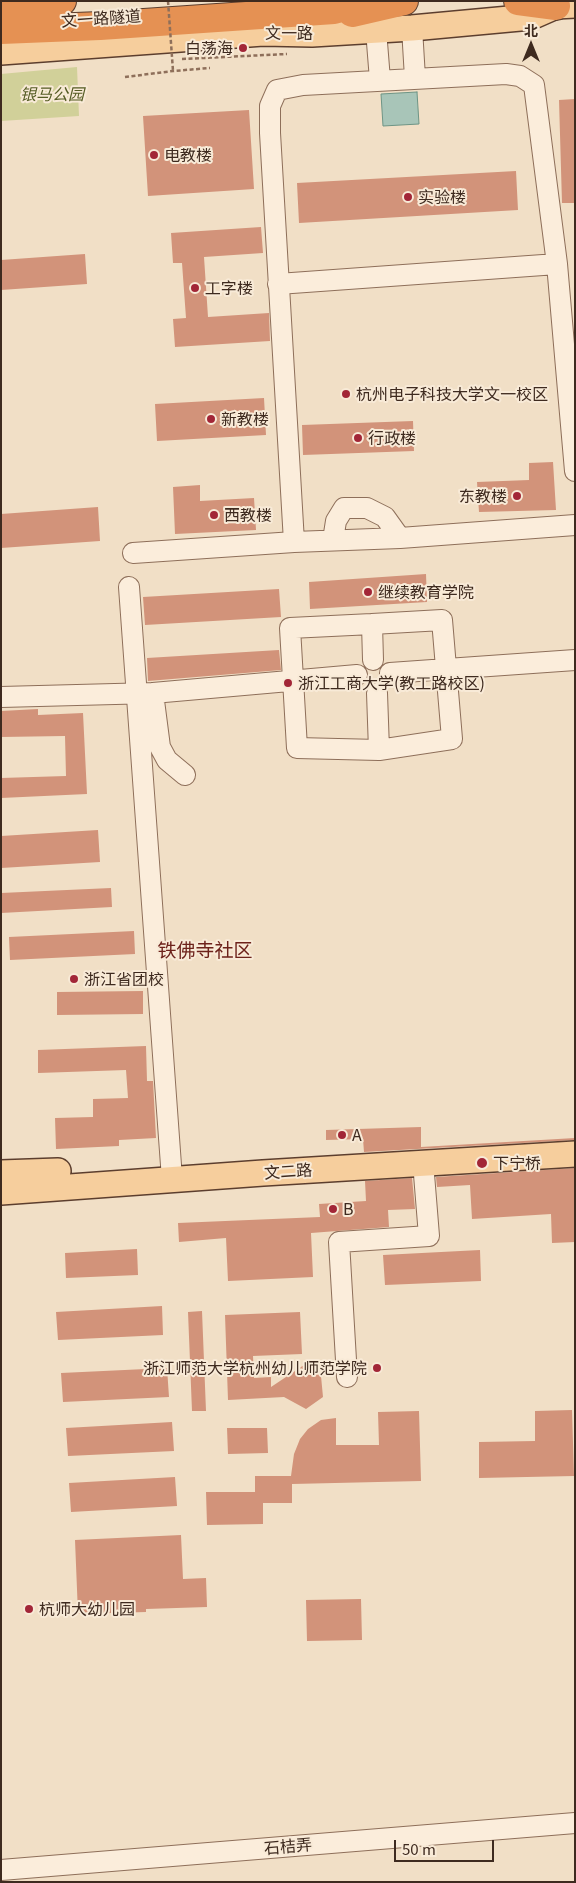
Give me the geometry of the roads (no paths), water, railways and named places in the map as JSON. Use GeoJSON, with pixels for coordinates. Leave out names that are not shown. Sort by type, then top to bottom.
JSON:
{"type":"FeatureCollection","features":[{"type":"Feature","properties":{"kind":"highway","name":"文一路隧道"},"geometry":{"type":"LineString","coordinates":[[1,5],[62,1]]}},
{"type":"Feature","properties":{"kind":"highway","name":"文一路隧道"},"geometry":{"type":"LineString","coordinates":[[1,28],[351,1]]}},
{"type":"Feature","properties":{"kind":"highway"},"geometry":{"type":"LineString","coordinates":[[1,28],[129,24],[334,10],[369,1]]}},
{"type":"Feature","properties":{"kind":"highway"},"geometry":{"type":"LineString","coordinates":[[262,33],[404,1]]}},
{"type":"Feature","properties":{"kind":"highway"},"geometry":{"type":"LineString","coordinates":[[518,1],[566,6]]}},
{"type":"Feature","properties":{"kind":"main road","name":"文一路"},"geometry":{"type":"LineString","coordinates":[[1,52],[262,33],[312,34],[412,28],[531,17],[566,6]]}},
{"type":"Feature","properties":{"kind":"main road","name":"文二路"},"geometry":{"type":"LineString","coordinates":[[1,1192],[171,1171],[575,1142]]}},
{"type":"Feature","properties":{"kind":"main road","name":"文二路"},"geometry":{"type":"LineString","coordinates":[[1,1173],[171,1171],[423,1162],[575,1154]]}},
{"type":"Feature","properties":{"kind":"street"},"geometry":{"type":"LineString","coordinates":[[412,28],[415,78]]}},
{"type":"Feature","properties":{"kind":"street"},"geometry":{"type":"LineString","coordinates":[[376,30],[380,80]]}},
{"type":"Feature","properties":{"kind":"street"},"geometry":{"type":"LineString","coordinates":[[294,542],[278,284],[270,106],[277,90],[303,85],[506,74],[520,76],[534,85],[557,264],[575,471]]}},
{"type":"Feature","properties":{"kind":"street"},"geometry":{"type":"LineString","coordinates":[[278,284],[557,264]]}},
{"type":"Feature","properties":{"kind":"street"},"geometry":{"type":"LineString","coordinates":[[333,540],[336,522],[344,508],[367,508],[386,518],[400,538]]}},
{"type":"Feature","properties":{"kind":"street"},"geometry":{"type":"LineString","coordinates":[[133,553],[294,542],[400,538],[575,525]]}},
{"type":"Feature","properties":{"kind":"street"},"geometry":{"type":"LineString","coordinates":[[129,587],[145,693],[171,1171]]}},
{"type":"Feature","properties":{"kind":"street"},"geometry":{"type":"LineString","coordinates":[[442,620],[452,739],[379,750],[296,748],[290,628],[372,624],[442,620]]}},
{"type":"Feature","properties":{"kind":"street"},"geometry":{"type":"LineString","coordinates":[[372,624],[373,660]]}},
{"type":"Feature","properties":{"kind":"street"},"geometry":{"type":"LineString","coordinates":[[373,660],[384,663],[390,673],[386,687],[377,692],[372,693],[362,689],[359,685],[358,670],[364,663],[373,660]]}},
{"type":"Feature","properties":{"kind":"street"},"geometry":{"type":"LineString","coordinates":[[390,673],[575,660]]}},
{"type":"Feature","properties":{"kind":"street"},"geometry":{"type":"LineString","coordinates":[[1,697],[145,693],[357,675]]}},
{"type":"Feature","properties":{"kind":"street"},"geometry":{"type":"LineString","coordinates":[[377,692],[379,750]]}},
{"type":"Feature","properties":{"kind":"street"},"geometry":{"type":"LineString","coordinates":[[145,693],[160,747],[167,760],[185,775]]}},
{"type":"Feature","properties":{"kind":"street"},"geometry":{"type":"LineString","coordinates":[[347,1377],[339,1242],[429,1236],[423,1162]]}},
{"type":"Feature","properties":{"kind":"street","name":"石桔弄"},"geometry":{"type":"LineString","coordinates":[[1,1870],[575,1823]]}},
{"type":"Feature","properties":{"kind":"place","name":"白荡海"},"geometry":{"type":"Point","coordinates":[243,48]}},
{"type":"Feature","properties":{"kind":"place","name":"电教楼"},"geometry":{"type":"Point","coordinates":[154,155]}},
{"type":"Feature","properties":{"kind":"place","name":"实验楼"},"geometry":{"type":"Point","coordinates":[408,197]}},
{"type":"Feature","properties":{"kind":"place","name":"工字楼"},"geometry":{"type":"Point","coordinates":[195,288]}},
{"type":"Feature","properties":{"kind":"place","name":"杭州电子科技大学文一校区"},"geometry":{"type":"Point","coordinates":[346,394]}},
{"type":"Feature","properties":{"kind":"place","name":"新教楼"},"geometry":{"type":"Point","coordinates":[211,419]}},
{"type":"Feature","properties":{"kind":"place","name":"行政楼"},"geometry":{"type":"Point","coordinates":[358,438]}},
{"type":"Feature","properties":{"kind":"place","name":"东教楼"},"geometry":{"type":"Point","coordinates":[517,496]}},
{"type":"Feature","properties":{"kind":"place","name":"西教楼"},"geometry":{"type":"Point","coordinates":[214,515]}},
{"type":"Feature","properties":{"kind":"place","name":"继续教育学院"},"geometry":{"type":"Point","coordinates":[368,592]}},
{"type":"Feature","properties":{"kind":"place","name":"浙江工商大学(教工路校区)"},"geometry":{"type":"Point","coordinates":[288,683]}},
{"type":"Feature","properties":{"kind":"place","name":"浙江省团校"},"geometry":{"type":"Point","coordinates":[74,979]}},
{"type":"Feature","properties":{"kind":"place","name":"A"},"geometry":{"type":"Point","coordinates":[342,1135]}},
{"type":"Feature","properties":{"kind":"place","name":"下宁桥"},"geometry":{"type":"Point","coordinates":[482,1163]}},
{"type":"Feature","properties":{"kind":"place","name":"B"},"geometry":{"type":"Point","coordinates":[333,1209]}},
{"type":"Feature","properties":{"kind":"place","name":"浙江师范大学杭州幼儿师范学院"},"geometry":{"type":"Point","coordinates":[377,1368]}},
{"type":"Feature","properties":{"kind":"place","name":"杭师大幼儿园"},"geometry":{"type":"Point","coordinates":[29,1609]}},
{"type":"Feature","properties":{"kind":"district","name":"铁佛寺社区"},"geometry":{"type":"Point","coordinates":[205,950]}},
{"type":"Feature","properties":{"kind":"park label","name":"银马公园"},"geometry":{"type":"Point","coordinates":[52,94]}}]}
